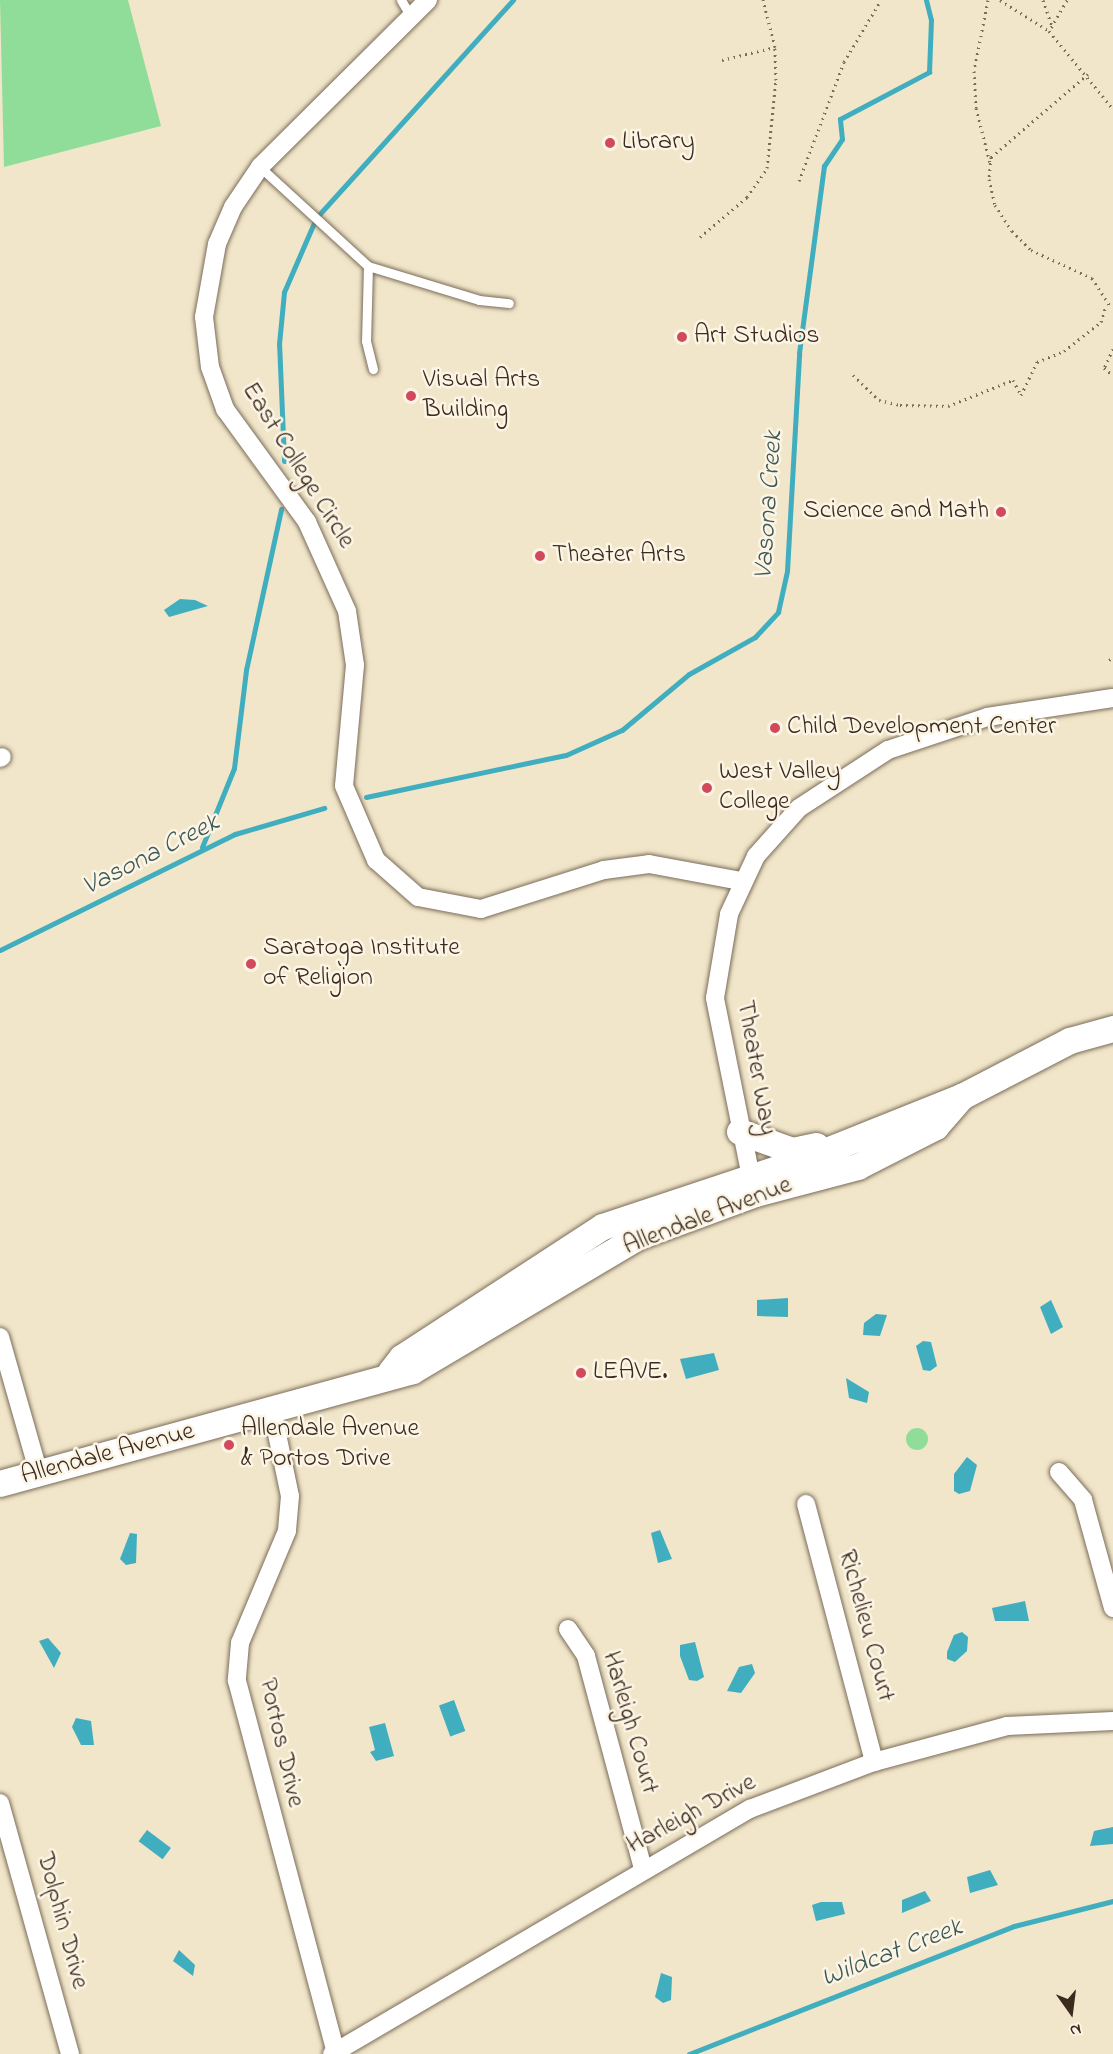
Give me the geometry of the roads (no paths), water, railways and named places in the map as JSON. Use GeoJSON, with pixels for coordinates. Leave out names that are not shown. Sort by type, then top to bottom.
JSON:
{"type":"FeatureCollection","features":[{"type":"Feature","properties":{"kind":"street","name":"East College Circle"},"geometry":{"type":"LineString","coordinates":[[428,0],[260,167],[233,207],[217,244],[204,317],[210,367],[225,409],[306,522],[347,611],[356,665],[344,786],[376,860],[418,897],[481,909],[634,865],[682,866],[741,880]]}},
{"type":"Feature","properties":{"kind":"street"},"geometry":{"type":"LineString","coordinates":[[741,880],[799,808],[888,750],[987,717],[1113,698]]}},
{"type":"Feature","properties":{"kind":"street","name":"Theater Way"},"geometry":{"type":"LineString","coordinates":[[741,880],[720,946],[715,998],[752,1184]]}},
{"type":"Feature","properties":{"kind":"street","name":"Allendale Avenue"},"geometry":{"type":"LineString","coordinates":[[0,1484],[272,1410],[389,1375],[413,1371],[639,1237],[857,1138],[962,1097],[1070,1041],[1113,1029]]}},
{"type":"Feature","properties":{"kind":"street","name":"Allendale Avenue"},"geometry":{"type":"LineString","coordinates":[[752,1184],[858,1167],[936,1127],[962,1097]]}},
{"type":"Feature","properties":{"kind":"street"},"geometry":{"type":"LineString","coordinates":[[740,1132],[794,1151],[857,1138]]}},
{"type":"Feature","properties":{"kind":"street"},"geometry":{"type":"LineString","coordinates":[[0,1337],[39,1474]]}},
{"type":"Feature","properties":{"kind":"street","name":"Portos Drive"},"geometry":{"type":"LineString","coordinates":[[272,1410],[290,1496],[287,1531],[240,1643],[237,1682],[334,2053]]}},
{"type":"Feature","properties":{"kind":"street"},"geometry":{"type":"LineString","coordinates":[[1059,1472],[1083,1500],[1113,1608]]}},
{"type":"Feature","properties":{"kind":"street","name":"Richelieu Court"},"geometry":{"type":"LineString","coordinates":[[806,1504],[874,1761]]}},
{"type":"Feature","properties":{"kind":"street","name":"Harleigh Court"},"geometry":{"type":"LineString","coordinates":[[568,1629],[586,1656],[643,1869]]}},
{"type":"Feature","properties":{"kind":"street","name":"Harleigh Drive"},"geometry":{"type":"LineString","coordinates":[[334,2053],[643,1869],[750,1809],[874,1761],[1007,1726],[1113,1720]]}},
{"type":"Feature","properties":{"kind":"street","name":"Dolphin Drive"},"geometry":{"type":"LineString","coordinates":[[0,1803],[70,2054]]}},
{"type":"Feature","properties":{"kind":"lane"},"geometry":{"type":"LineString","coordinates":[[400,0],[412,18]]}},
{"type":"Feature","properties":{"kind":"lane"},"geometry":{"type":"LineString","coordinates":[[260,167],[368,266],[479,300],[509,303]]}},
{"type":"Feature","properties":{"kind":"lane"},"geometry":{"type":"LineString","coordinates":[[368,266],[366,341],[373,369]]}},
{"type":"Feature","properties":{"kind":"water"},"geometry":{"type":"Polygon","coordinates":[[[180,599],[195,600],[208,606],[169,617],[164,610],[180,599]]]}},
{"type":"Feature","properties":{"kind":"water"},"geometry":{"type":"Polygon","coordinates":[[[788,1298],[788,1317],[757,1316],[757,1300],[788,1298]]]}},
{"type":"Feature","properties":{"kind":"water"},"geometry":{"type":"Polygon","coordinates":[[[1051,1300],[1063,1327],[1051,1334],[1040,1307],[1051,1300]]]}},
{"type":"Feature","properties":{"kind":"water"},"geometry":{"type":"Polygon","coordinates":[[[876,1314],[887,1315],[880,1336],[863,1335],[864,1323],[876,1314]]]}},
{"type":"Feature","properties":{"kind":"water"},"geometry":{"type":"Polygon","coordinates":[[[923,1341],[931,1342],[937,1366],[930,1371],[923,1370],[916,1346],[923,1341]]]}},
{"type":"Feature","properties":{"kind":"water"},"geometry":{"type":"Polygon","coordinates":[[[714,1353],[719,1370],[686,1379],[680,1359],[714,1353]]]}},
{"type":"Feature","properties":{"kind":"water"},"geometry":{"type":"Polygon","coordinates":[[[846,1378],[869,1392],[867,1403],[849,1398],[846,1378]]]}},
{"type":"Feature","properties":{"kind":"water"},"geometry":{"type":"Polygon","coordinates":[[[967,1457],[977,1465],[970,1491],[959,1494],[954,1491],[954,1474],[967,1457]]]}},
{"type":"Feature","properties":{"kind":"water"},"geometry":{"type":"Polygon","coordinates":[[[660,1530],[672,1559],[658,1563],[651,1533],[660,1530]]]}},
{"type":"Feature","properties":{"kind":"water"},"geometry":{"type":"Polygon","coordinates":[[[130,1533],[137,1534],[136,1563],[126,1565],[120,1559],[130,1533]]]}},
{"type":"Feature","properties":{"kind":"water"},"geometry":{"type":"Polygon","coordinates":[[[1025,1601],[1029,1621],[995,1621],[992,1608],[1025,1601]]]}},
{"type":"Feature","properties":{"kind":"water"},"geometry":{"type":"Polygon","coordinates":[[[962,1632],[968,1637],[967,1651],[955,1662],[947,1659],[947,1652],[954,1635],[962,1632]]]}},
{"type":"Feature","properties":{"kind":"water"},"geometry":{"type":"Polygon","coordinates":[[[48,1638],[61,1653],[54,1668],[39,1641],[48,1638]]]}},
{"type":"Feature","properties":{"kind":"water"},"geometry":{"type":"Polygon","coordinates":[[[695,1642],[704,1677],[697,1681],[689,1680],[680,1656],[680,1645],[695,1642]]]}},
{"type":"Feature","properties":{"kind":"water"},"geometry":{"type":"Polygon","coordinates":[[[752,1664],[755,1673],[741,1693],[727,1691],[739,1667],[752,1664]]]}},
{"type":"Feature","properties":{"kind":"water"},"geometry":{"type":"Polygon","coordinates":[[[454,1700],[465,1731],[450,1736],[439,1705],[454,1700]]]}},
{"type":"Feature","properties":{"kind":"water"},"geometry":{"type":"Polygon","coordinates":[[[76,1718],[91,1721],[94,1745],[81,1745],[72,1727],[76,1718]]]}},
{"type":"Feature","properties":{"kind":"water"},"geometry":{"type":"Polygon","coordinates":[[[385,1723],[394,1756],[376,1761],[370,1752],[375,1750],[369,1727],[385,1723]]]}},
{"type":"Feature","properties":{"kind":"water"},"geometry":{"type":"Polygon","coordinates":[[[1113,1827],[1113,1844],[1090,1846],[1094,1831],[1113,1827]]]}},
{"type":"Feature","properties":{"kind":"water"},"geometry":{"type":"Polygon","coordinates":[[[147,1830],[171,1848],[163,1859],[139,1841],[147,1830]]]}},
{"type":"Feature","properties":{"kind":"water"},"geometry":{"type":"Polygon","coordinates":[[[990,1870],[998,1885],[970,1893],[967,1877],[990,1870]]]}},
{"type":"Feature","properties":{"kind":"water"},"geometry":{"type":"Polygon","coordinates":[[[925,1891],[931,1901],[902,1913],[902,1900],[925,1891]]]}},
{"type":"Feature","properties":{"kind":"water"},"geometry":{"type":"Polygon","coordinates":[[[821,1902],[842,1902],[845,1914],[816,1921],[812,1905],[821,1902]]]}},
{"type":"Feature","properties":{"kind":"water"},"geometry":{"type":"Polygon","coordinates":[[[179,1950],[195,1965],[193,1976],[173,1961],[179,1950]]]}},
{"type":"Feature","properties":{"kind":"water"},"geometry":{"type":"Polygon","coordinates":[[[661,1973],[672,1977],[671,2000],[663,2003],[655,1997],[661,1973]]]}},
{"type":"Feature","properties":{"kind":"waterway"},"geometry":{"type":"LineString","coordinates":[[284,461],[279,344],[284,292],[316,218],[513,0]]}},
{"type":"Feature","properties":{"kind":"waterway","name":"Vasona Creek"},"geometry":{"type":"LineString","coordinates":[[366,797],[566,755],[622,730],[689,674],[755,637],[778,612],[787,571],[799,353],[824,166],[842,139],[840,119],[929,72],[931,20],[926,0]]}},
{"type":"Feature","properties":{"kind":"waterway"},"geometry":{"type":"LineString","coordinates":[[202,847],[234,768],[246,670],[281,509]]}},
{"type":"Feature","properties":{"kind":"waterway","name":"Vasona Creek"},"geometry":{"type":"LineString","coordinates":[[0,950],[235,834],[324,808]]}},
{"type":"Feature","properties":{"kind":"waterway","name":"Wildcat Creek"},"geometry":{"type":"LineString","coordinates":[[689,2054],[1014,1926],[1113,1901]]}},
{"type":"Feature","properties":{"kind":"place","name":"Library"},"geometry":{"type":"Point","coordinates":[610,143]}},
{"type":"Feature","properties":{"kind":"place","name":"Art Studios"},"geometry":{"type":"Point","coordinates":[682,337]}},
{"type":"Feature","properties":{"kind":"place","name":"Visual Arts Building"},"geometry":{"type":"Point","coordinates":[411,396]}},
{"type":"Feature","properties":{"kind":"place","name":"Science and Math"},"geometry":{"type":"Point","coordinates":[1001,512]}},
{"type":"Feature","properties":{"kind":"place","name":"Theater Arts"},"geometry":{"type":"Point","coordinates":[540,556]}},
{"type":"Feature","properties":{"kind":"place","name":"Child Development Center"},"geometry":{"type":"Point","coordinates":[775,728]}},
{"type":"Feature","properties":{"kind":"place","name":"West Valley College"},"geometry":{"type":"Point","coordinates":[707,788]}},
{"type":"Feature","properties":{"kind":"place","name":"Saratoga Institute of Religion"},"geometry":{"type":"Point","coordinates":[251,964]}},
{"type":"Feature","properties":{"kind":"place","name":"LEAVE."},"geometry":{"type":"Point","coordinates":[581,1373]}},
{"type":"Feature","properties":{"kind":"place","name":"Allendale Avenue & Portos Drive"},"geometry":{"type":"Point","coordinates":[229,1445]}}]}
